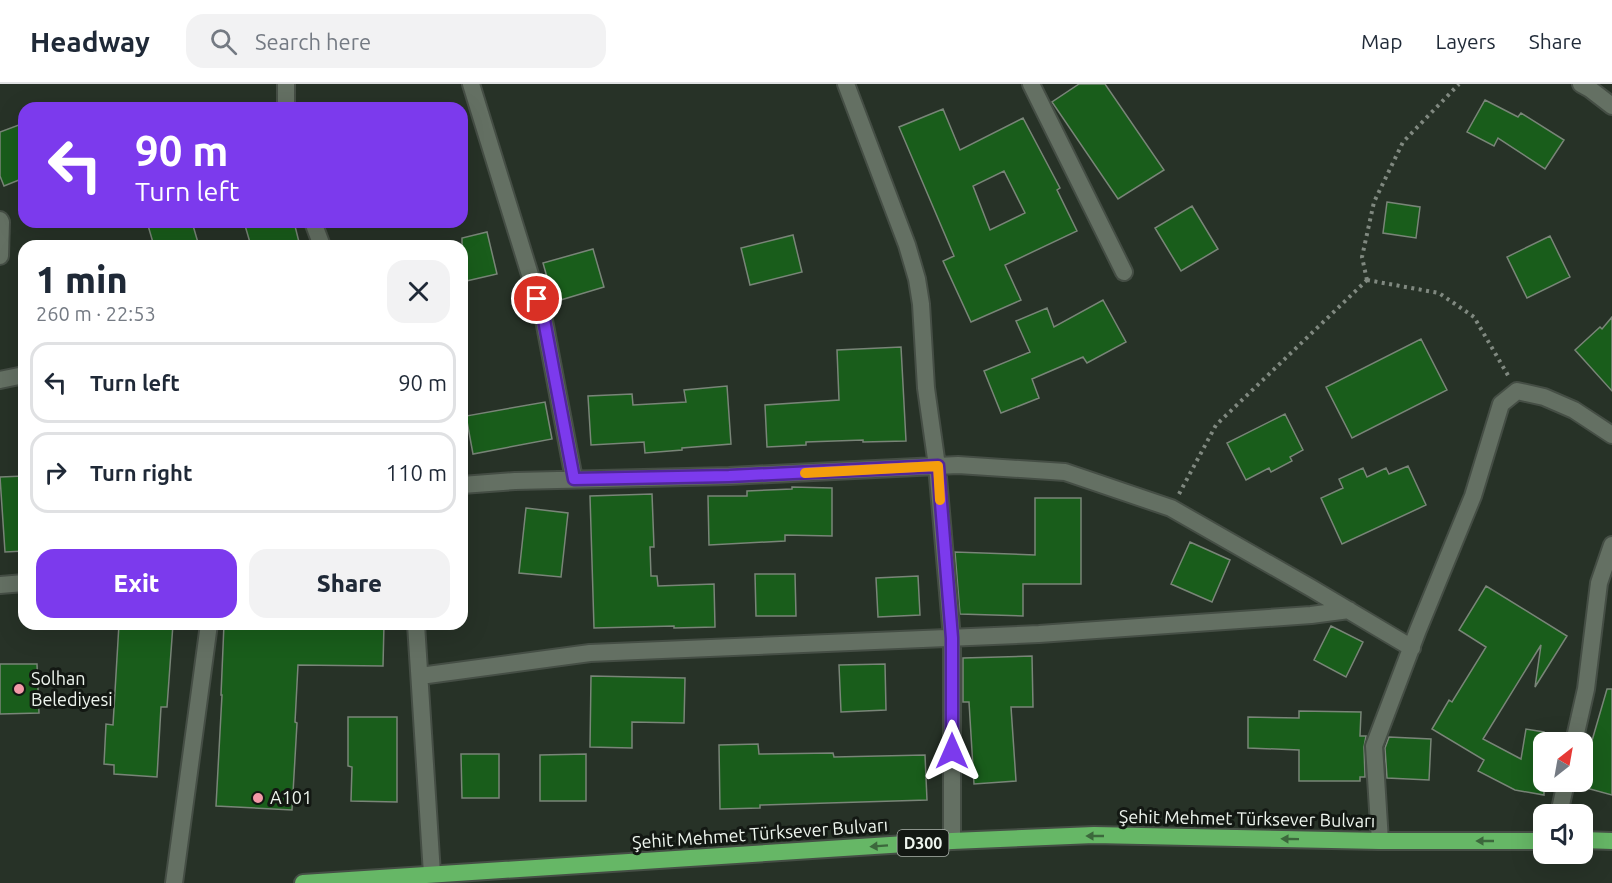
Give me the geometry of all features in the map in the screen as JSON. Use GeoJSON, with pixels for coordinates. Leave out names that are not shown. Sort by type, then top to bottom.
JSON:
{"type":"FeatureCollection","features":[{"type":"Feature","properties":{"kind":"highway","name":"Şehit Mehmet Türksever Bulvarı"},"geometry":{"type":"LineString","coordinates":[[303,883],[952,841],[1094,835],[1380,842],[1533,841]]}},
{"type":"Feature","properties":{"kind":"highway"},"geometry":{"type":"LineString","coordinates":[[1593,840],[1612,841]]}},
{"type":"Feature","properties":{"kind":"street"},"geometry":{"type":"LineString","coordinates":[[286,84],[286,102]]}},
{"type":"Feature","properties":{"kind":"street"},"geometry":{"type":"LineString","coordinates":[[471,84],[544,320],[574,479]]}},
{"type":"Feature","properties":{"kind":"street"},"geometry":{"type":"LineString","coordinates":[[846,84],[907,245],[917,279],[921,304],[926,388],[938,466],[952,638],[952,841]]}},
{"type":"Feature","properties":{"kind":"street"},"geometry":{"type":"LineString","coordinates":[[1031,84],[1124,272]]}},
{"type":"Feature","properties":{"kind":"street"},"geometry":{"type":"LineString","coordinates":[[1581,84],[1590,88],[1612,106]]}},
{"type":"Feature","properties":{"kind":"street"},"geometry":{"type":"LineString","coordinates":[[0,220],[0,256]]}},
{"type":"Feature","properties":{"kind":"street"},"geometry":{"type":"LineString","coordinates":[[0,380],[18,376]]}},
{"type":"Feature","properties":{"kind":"street"},"geometry":{"type":"LineString","coordinates":[[1380,842],[1374,746],[1473,496],[1501,404],[1517,391],[1544,397],[1574,410],[1612,435]]}},
{"type":"Feature","properties":{"kind":"street"},"geometry":{"type":"LineString","coordinates":[[468,485],[574,479],[729,476],[958,465],[1065,472],[1171,508],[1412,648]]}},
{"type":"Feature","properties":{"kind":"street"},"geometry":{"type":"LineString","coordinates":[[1576,732],[1586,688],[1599,583],[1612,545]]}},
{"type":"Feature","properties":{"kind":"street"},"geometry":{"type":"LineString","coordinates":[[0,585],[18,584]]}},
{"type":"Feature","properties":{"kind":"street"},"geometry":{"type":"LineString","coordinates":[[420,676],[590,653],[1039,634],[1311,615],[1349,610]]}},
{"type":"Feature","properties":{"kind":"street"},"geometry":{"type":"LineString","coordinates":[[174,883],[208,630]]}},
{"type":"Feature","properties":{"kind":"street"},"geometry":{"type":"LineString","coordinates":[[416,630],[432,874]]}},
{"type":"Feature","properties":{"kind":"path"},"geometry":{"type":"LineString","coordinates":[[1367,280],[1362,257],[1374,202],[1403,142],[1459,84]]}},
{"type":"Feature","properties":{"kind":"path"},"geometry":{"type":"LineString","coordinates":[[1367,280],[1439,293],[1474,317],[1517,391]]}},
{"type":"Feature","properties":{"kind":"path"},"geometry":{"type":"LineString","coordinates":[[1171,508],[1216,425],[1367,280]]}},
{"type":"Feature","properties":{"kind":"building"},"geometry":{"type":"Polygon","coordinates":[[[1079,84],[1105,84],[1164,170],[1118,199],[1052,102],[1079,84]]]}},
{"type":"Feature","properties":{"kind":"building"},"geometry":{"type":"Polygon","coordinates":[[[1485,100],[1518,117],[1521,113],[1564,140],[1545,169],[1498,138],[1494,146],[1467,132],[1485,100]]]}},
{"type":"Feature","properties":{"kind":"building"},"geometry":{"type":"Polygon","coordinates":[[[943,109],[960,150],[1023,118],[1060,188],[1057,190],[1077,231],[1005,265],[1021,300],[971,322],[943,261],[954,256],[899,127],[943,109]],[[1004,171],[973,186],[990,230],[1025,213],[1004,171]]]}},
{"type":"Feature","properties":{"kind":"building"},"geometry":{"type":"Polygon","coordinates":[[[18,125],[18,180],[4,186],[0,176],[0,132],[18,125]]]}},
{"type":"Feature","properties":{"kind":"building"},"geometry":{"type":"Polygon","coordinates":[[[1387,202],[1420,207],[1416,238],[1383,233],[1387,202]]]}},
{"type":"Feature","properties":{"kind":"building"},"geometry":{"type":"Polygon","coordinates":[[[1192,206],[1218,249],[1181,271],[1155,228],[1192,206]]]}},
{"type":"Feature","properties":{"kind":"building"},"geometry":{"type":"Polygon","coordinates":[[[149,228],[194,228],[197,240],[152,240],[149,228]]]}},
{"type":"Feature","properties":{"kind":"building"},"geometry":{"type":"Polygon","coordinates":[[[246,228],[296,228],[298,240],[249,240],[246,228]]]}},
{"type":"Feature","properties":{"kind":"building"},"geometry":{"type":"Polygon","coordinates":[[[487,232],[497,274],[468,281],[468,240],[462,240],[462,238],[487,232]]]}},
{"type":"Feature","properties":{"kind":"building"},"geometry":{"type":"Polygon","coordinates":[[[793,235],[802,272],[750,285],[741,248],[793,235]]]}},
{"type":"Feature","properties":{"kind":"building"},"geometry":{"type":"Polygon","coordinates":[[[1550,236],[1570,277],[1527,298],[1507,257],[1550,236]]]}},
{"type":"Feature","properties":{"kind":"building"},"geometry":{"type":"Polygon","coordinates":[[[593,249],[604,287],[554,302],[543,263],[593,249]]]}},
{"type":"Feature","properties":{"kind":"building"},"geometry":{"type":"Polygon","coordinates":[[[1103,300],[1126,342],[1087,363],[1083,357],[1032,379],[1039,398],[1001,413],[984,371],[1030,352],[1016,321],[1047,308],[1054,327],[1103,300]]]}},
{"type":"Feature","properties":{"kind":"building"},"geometry":{"type":"Polygon","coordinates":[[[1612,317],[1612,391],[1575,350],[1600,327],[1602,329],[1612,317]]]}},
{"type":"Feature","properties":{"kind":"building"},"geometry":{"type":"Polygon","coordinates":[[[1421,339],[1447,390],[1352,438],[1326,387],[1421,339]]]}},
{"type":"Feature","properties":{"kind":"building"},"geometry":{"type":"Polygon","coordinates":[[[901,347],[906,441],[806,442],[806,445],[767,447],[765,405],[839,400],[837,350],[901,347]]]}},
{"type":"Feature","properties":{"kind":"building"},"geometry":{"type":"Polygon","coordinates":[[[727,386],[731,444],[645,453],[644,442],[591,445],[588,396],[632,394],[633,405],[686,402],[684,390],[727,386]]]}},
{"type":"Feature","properties":{"kind":"building"},"geometry":{"type":"Polygon","coordinates":[[[545,402],[552,439],[473,454],[468,416],[545,402]]]}},
{"type":"Feature","properties":{"kind":"building"},"geometry":{"type":"Polygon","coordinates":[[[1285,414],[1303,450],[1290,457],[1292,461],[1271,472],[1269,468],[1246,480],[1227,443],[1285,414]]]}},
{"type":"Feature","properties":{"kind":"building"},"geometry":{"type":"Polygon","coordinates":[[[1408,466],[1426,505],[1342,544],[1321,498],[1343,488],[1339,479],[1363,468],[1367,477],[1386,468],[1389,474],[1408,466]]]}},
{"type":"Feature","properties":{"kind":"building"},"geometry":{"type":"Polygon","coordinates":[[[18,476],[18,551],[5,552],[0,477],[18,476]]]}},
{"type":"Feature","properties":{"kind":"building"},"geometry":{"type":"Polygon","coordinates":[[[792,487],[832,488],[832,536],[785,535],[785,541],[709,545],[708,496],[747,496],[747,491],[792,489],[792,487]]]}},
{"type":"Feature","properties":{"kind":"building"},"geometry":{"type":"Polygon","coordinates":[[[652,494],[654,547],[650,547],[651,576],[657,576],[658,586],[714,584],[715,627],[594,628],[590,496],[652,494]]]}},
{"type":"Feature","properties":{"kind":"building"},"geometry":{"type":"Polygon","coordinates":[[[1035,498],[1081,498],[1081,584],[1023,584],[1023,616],[960,614],[955,552],[1035,555],[1035,498]]]}},
{"type":"Feature","properties":{"kind":"building"},"geometry":{"type":"Polygon","coordinates":[[[526,508],[568,513],[561,577],[519,573],[526,508]]]}},
{"type":"Feature","properties":{"kind":"building"},"geometry":{"type":"Polygon","coordinates":[[[1190,542],[1230,560],[1212,602],[1171,584],[1190,542]]]}},
{"type":"Feature","properties":{"kind":"building"},"geometry":{"type":"Polygon","coordinates":[[[755,574],[795,574],[796,616],[756,616],[755,574]]]}},
{"type":"Feature","properties":{"kind":"building"},"geometry":{"type":"Polygon","coordinates":[[[918,576],[920,615],[878,617],[876,578],[918,576]]]}},
{"type":"Feature","properties":{"kind":"building"},"geometry":{"type":"Polygon","coordinates":[[[1486,586],[1567,636],[1535,687],[1541,645],[1483,739],[1521,759],[1526,729],[1544,732],[1533,732],[1533,792],[1544,792],[1544,795],[1515,790],[1478,771],[1484,760],[1432,729],[1449,700],[1452,702],[1486,647],[1459,630],[1486,586]]]}},
{"type":"Feature","properties":{"kind":"building"},"geometry":{"type":"Polygon","coordinates":[[[1331,626],[1363,642],[1346,677],[1314,660],[1331,626]]]}},
{"type":"Feature","properties":{"kind":"building"},"geometry":{"type":"Polygon","coordinates":[[[119,630],[173,630],[167,707],[161,707],[157,777],[114,774],[114,765],[104,764],[106,724],[113,725],[119,630]]]}},
{"type":"Feature","properties":{"kind":"building"},"geometry":{"type":"Polygon","coordinates":[[[224,630],[384,630],[383,666],[298,665],[292,810],[216,806],[224,630]]]}},
{"type":"Feature","properties":{"kind":"building"},"geometry":{"type":"Polygon","coordinates":[[[1032,656],[1033,707],[1011,707],[1016,781],[974,784],[969,702],[963,702],[963,658],[1032,656]]]}},
{"type":"Feature","properties":{"kind":"building","name":"Solhan Belediyesi"},"geometry":{"type":"Polygon","coordinates":[[[0,664],[37,664],[39,713],[0,714],[0,664]]]}},
{"type":"Feature","properties":{"kind":"building"},"geometry":{"type":"Polygon","coordinates":[[[885,664],[886,710],[841,712],[839,665],[885,664]]]}},
{"type":"Feature","properties":{"kind":"building"},"geometry":{"type":"Polygon","coordinates":[[[591,676],[685,678],[684,723],[632,722],[632,748],[590,747],[591,676]]]}},
{"type":"Feature","properties":{"kind":"building"},"geometry":{"type":"Polygon","coordinates":[[[1607,689],[1612,689],[1612,795],[1593,790],[1593,737],[1607,689]]]}},
{"type":"Feature","properties":{"kind":"building"},"geometry":{"type":"Polygon","coordinates":[[[1299,711],[1361,712],[1360,736],[1366,736],[1365,777],[1360,777],[1360,781],[1299,781],[1299,750],[1248,748],[1248,717],[1299,718],[1299,711]]]}},
{"type":"Feature","properties":{"kind":"building"},"geometry":{"type":"Polygon","coordinates":[[[348,717],[397,717],[397,802],[351,801],[352,767],[348,766],[348,717]]]}},
{"type":"Feature","properties":{"kind":"building"},"geometry":{"type":"Polygon","coordinates":[[[1389,737],[1431,739],[1429,780],[1387,778],[1385,748],[1389,737]]]}},
{"type":"Feature","properties":{"kind":"building"},"geometry":{"type":"Polygon","coordinates":[[[758,744],[759,754],[833,753],[834,757],[925,755],[927,800],[760,805],[760,808],[720,809],[719,745],[758,744]]]}},
{"type":"Feature","properties":{"kind":"building"},"geometry":{"type":"Polygon","coordinates":[[[461,754],[499,754],[499,798],[462,798],[461,754]]]}},
{"type":"Feature","properties":{"kind":"building"},"geometry":{"type":"Polygon","coordinates":[[[586,754],[586,801],[540,801],[540,755],[586,754]]]}},
{"type":"Feature","properties":{"kind":"slow traffic"},"geometry":{"type":"LineString","coordinates":[[805,473],[938,466],[940,500]]}},
{"type":"Feature","properties":{"kind":"place","name":"Solhan Belediyesi"},"geometry":{"type":"Point","coordinates":[19,689]}},
{"type":"Feature","properties":{"kind":"place","name":"A101"},"geometry":{"type":"Point","coordinates":[258,798]}},
{"type":"Feature","properties":{"kind":"route"},"geometry":{"type":"LineString","coordinates":[[537,299],[544,320],[574,479],[729,476],[938,466],[952,638],[952,751]]}}]}
